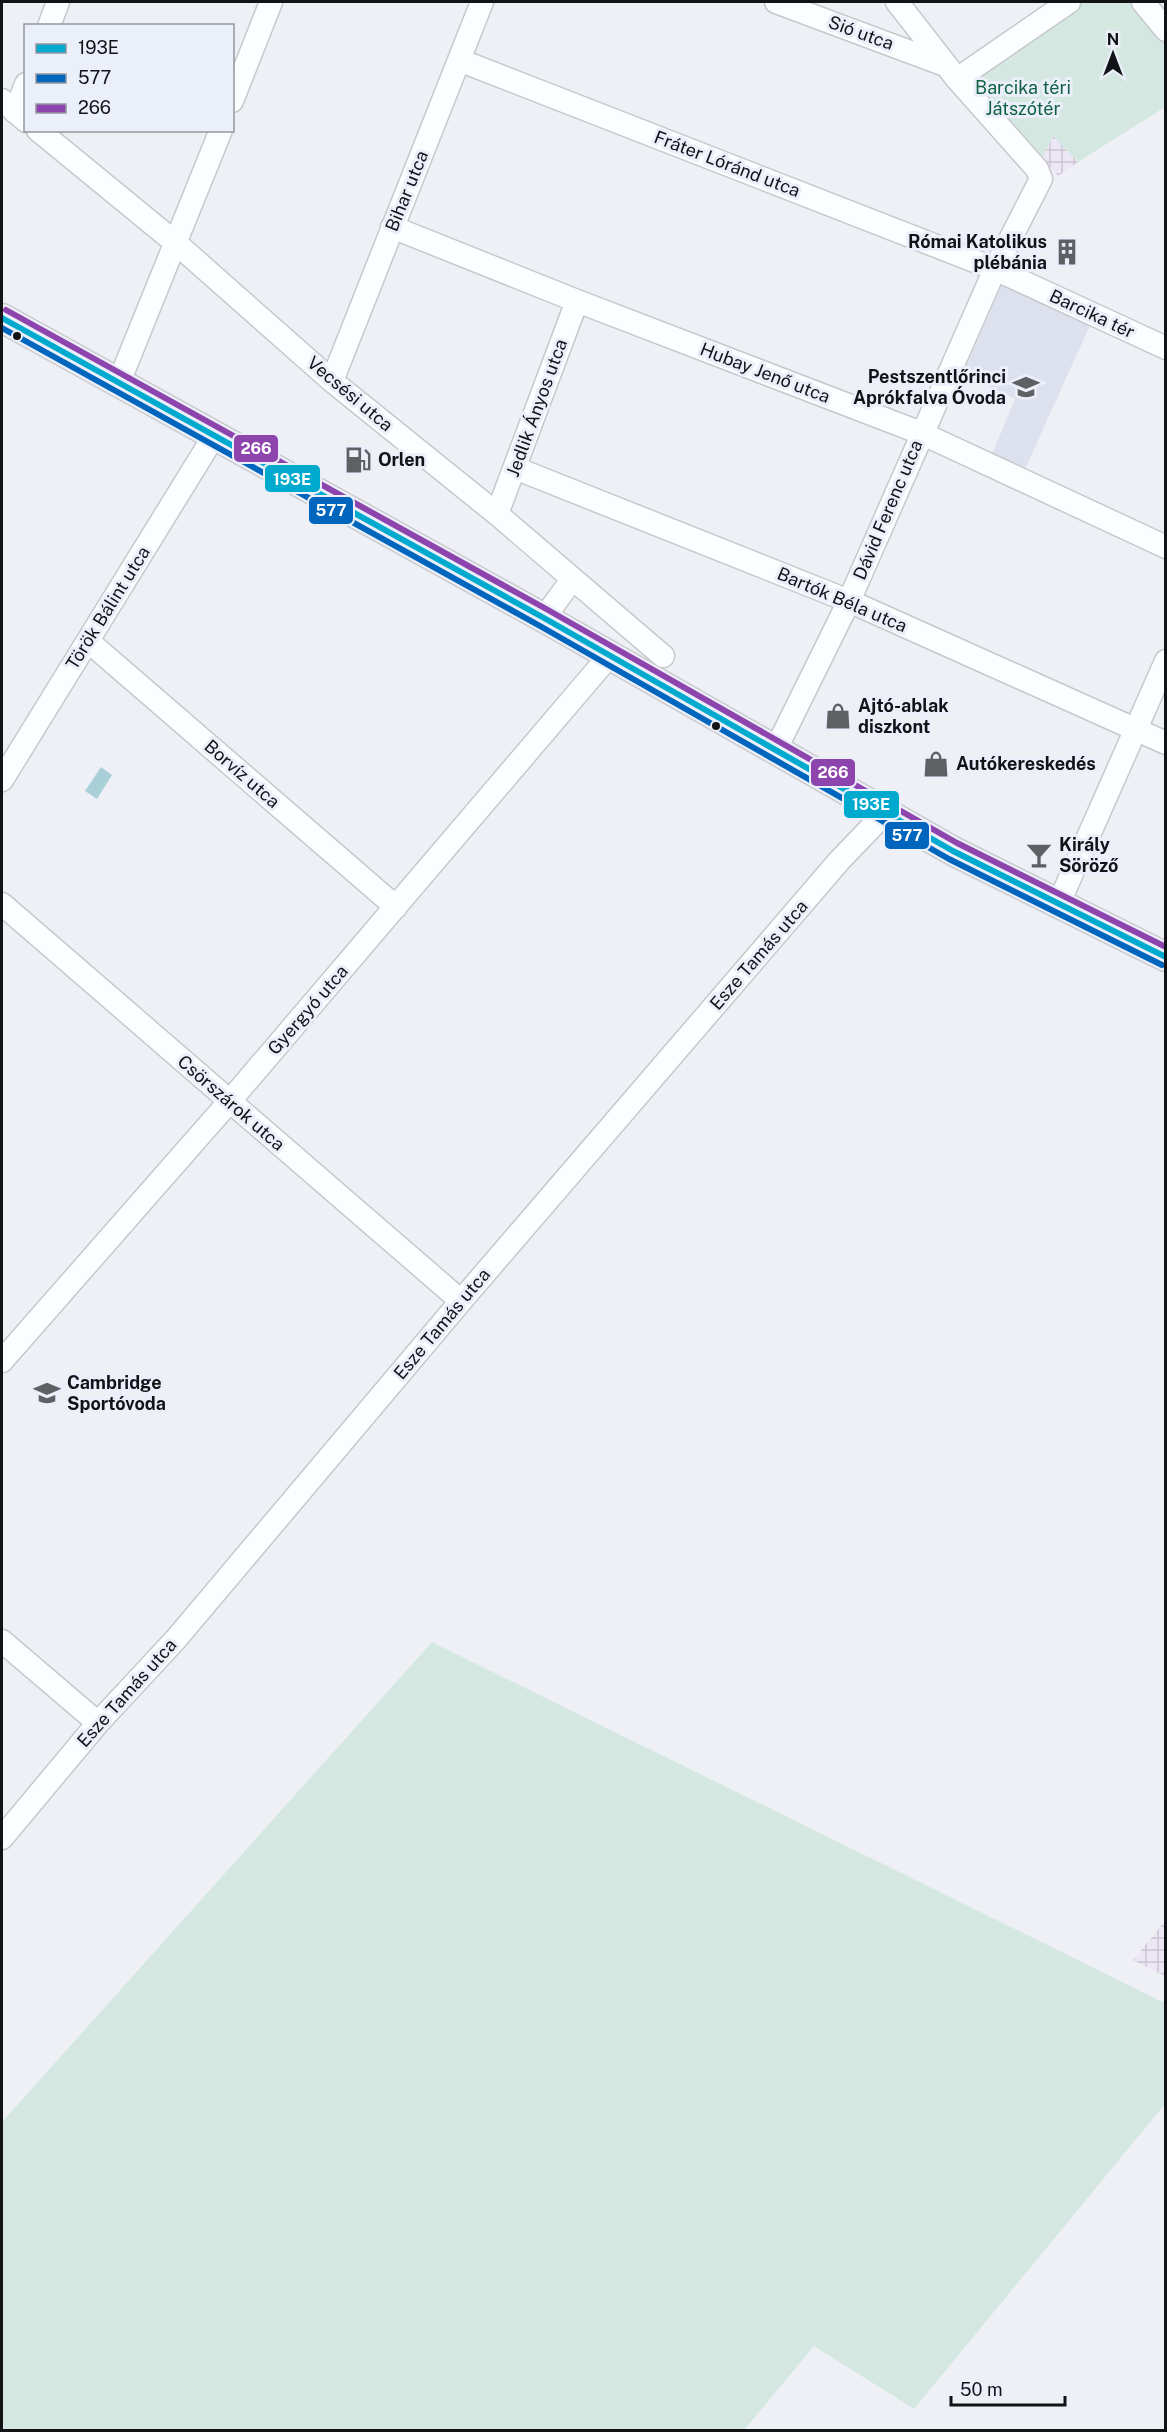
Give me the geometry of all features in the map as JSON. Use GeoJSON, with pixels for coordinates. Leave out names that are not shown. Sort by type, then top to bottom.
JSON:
{"type":"FeatureCollection","features":[{"type":"Feature","properties":{"kind":"main road"},"geometry":{"type":"LineString","coordinates":[[2,318],[544,618],[886,812],[1058,905],[1166,957]]}},
{"type":"Feature","properties":{"kind":"street"},"geometry":{"type":"LineString","coordinates":[[50,24],[58,2]]}},
{"type":"Feature","properties":{"kind":"street"},"geometry":{"type":"LineString","coordinates":[[234,96],[271,2]]}},
{"type":"Feature","properties":{"kind":"street","name":"Bihar utca"},"geometry":{"type":"LineString","coordinates":[[332,381],[482,2]]}},
{"type":"Feature","properties":{"kind":"street","name":"Sió utca"},"geometry":{"type":"LineString","coordinates":[[776,2],[951,72]]}},
{"type":"Feature","properties":{"kind":"street"},"geometry":{"type":"LineString","coordinates":[[897,2],[951,72],[1037,169],[1041,179],[995,269]]}},
{"type":"Feature","properties":{"kind":"street"},"geometry":{"type":"LineString","coordinates":[[951,72],[1069,2]]}},
{"type":"Feature","properties":{"kind":"street"},"geometry":{"type":"LineString","coordinates":[[1143,2],[1166,30]]}},
{"type":"Feature","properties":{"kind":"street","name":"Fráter Lóránd utca"},"geometry":{"type":"LineString","coordinates":[[459,60],[995,269]]}},
{"type":"Feature","properties":{"kind":"street"},"geometry":{"type":"LineString","coordinates":[[14,111],[24,88]]}},
{"type":"Feature","properties":{"kind":"street","name":"Vecsési utca"},"geometry":{"type":"LineString","coordinates":[[40,132],[177,244],[332,381],[497,514],[663,656]]}},
{"type":"Feature","properties":{"kind":"street"},"geometry":{"type":"LineString","coordinates":[[119,382],[177,244],[220,132]]}},
{"type":"Feature","properties":{"kind":"street","name":"Hubay Jenő utca"},"geometry":{"type":"LineString","coordinates":[[392,227],[577,301],[921,433],[1166,547]]}},
{"type":"Feature","properties":{"kind":"street","name":"Barcika tér"},"geometry":{"type":"LineString","coordinates":[[995,269],[1166,348]]}},
{"type":"Feature","properties":{"kind":"street","name":"Dávid Ferenc utca"},"geometry":{"type":"LineString","coordinates":[[776,749],[849,602],[921,433],[995,269]]}},
{"type":"Feature","properties":{"kind":"street","name":"Jedlik Ányos utca"},"geometry":{"type":"LineString","coordinates":[[497,514],[577,301]]}},
{"type":"Feature","properties":{"kind":"street","name":"Török Bálint utca"},"geometry":{"type":"LineString","coordinates":[[2,780],[214,436]]}},
{"type":"Feature","properties":{"kind":"street","name":"Bartók Béla utca"},"geometry":{"type":"LineString","coordinates":[[515,468],[849,602],[1166,743]]}},
{"type":"Feature","properties":{"kind":"street"},"geometry":{"type":"LineString","coordinates":[[544,618],[572,580]]}},
{"type":"Feature","properties":{"kind":"street","name":"Borvíz utca"},"geometry":{"type":"LineString","coordinates":[[88,641],[396,907]]}},
{"type":"Feature","properties":{"kind":"street","name":"Gyergyó utca"},"geometry":{"type":"LineString","coordinates":[[2,1361],[229,1102],[610,655]]}},
{"type":"Feature","properties":{"kind":"street"},"geometry":{"type":"LineString","coordinates":[[1058,905],[1166,661]]}},
{"type":"Feature","properties":{"kind":"street","name":"Esze Tamás utca"},"geometry":{"type":"LineString","coordinates":[[2,1838],[98,1723],[184,1630],[461,1301],[839,861],[886,812]]}},
{"type":"Feature","properties":{"kind":"street","name":"Csörszárok utca"},"geometry":{"type":"LineString","coordinates":[[2,904],[461,1301]]}},
{"type":"Feature","properties":{"kind":"street"},"geometry":{"type":"LineString","coordinates":[[2,1641],[98,1723]]}},
{"type":"Feature","properties":{"kind":"shaded area"},"geometry":{"type":"Polygon","coordinates":[[[1053,136],[1078,162],[1058,176],[1042,158],[1053,136]]]}},
{"type":"Feature","properties":{"kind":"shaded area","name":"Pestszentlőrinci Aprókfalva Óvoda"},"geometry":{"type":"Polygon","coordinates":[[[1003,282],[1092,321],[1025,469],[992,454],[1015,399],[963,374],[1003,282]]]}},
{"type":"Feature","properties":{"kind":"shaded area"},"geometry":{"type":"Polygon","coordinates":[[[1165,1921],[1165,1976],[1133,1960],[1165,1921]]]}},
{"type":"Feature","properties":{"kind":"green space","name":"Barcika téri Játszótér"},"geometry":{"type":"Polygon","coordinates":[[[1069,2],[1143,2],[1165,31],[1165,107],[1078,162],[1053,136],[1037,169],[957,79],[1069,2]]]}},
{"type":"Feature","properties":{"kind":"green space"},"geometry":{"type":"Polygon","coordinates":[[[432,1642],[1165,2003],[1165,2104],[914,2409],[814,2346],[744,2430],[2,2430],[2,2122],[432,1642]]]}},
{"type":"Feature","properties":{"kind":"water"},"geometry":{"type":"Polygon","coordinates":[[[101,767],[112,775],[97,799],[85,791],[101,767]]]}},
{"type":"Feature","properties":{"kind":"transit line","name":"266"},"geometry":{"type":"LineString","coordinates":[[6,310],[548,610],[957,843],[1166,947]]}},
{"type":"Feature","properties":{"kind":"transit line","name":"193E"},"geometry":{"type":"LineString","coordinates":[[2,318],[544,618],[953,851],[1166,957]]}},
{"type":"Feature","properties":{"kind":"transit line","name":"577"},"geometry":{"type":"LineString","coordinates":[[2,328],[540,626],[949,859],[1162,965]]}},
{"type":"Feature","properties":{"kind":"place","name":"Római Katolikus plébánia"},"geometry":{"type":"Point","coordinates":[1067,252]}},
{"type":"Feature","properties":{"kind":"place","name":"Pestszentlőrinci Aprókfalva Óvoda"},"geometry":{"type":"Point","coordinates":[1026,387]}},
{"type":"Feature","properties":{"kind":"place","name":"Orlen"},"geometry":{"type":"Point","coordinates":[358,460]}},
{"type":"Feature","properties":{"kind":"place","name":"Ajtó-ablak diszkont"},"geometry":{"type":"Point","coordinates":[838,716]}},
{"type":"Feature","properties":{"kind":"place","name":"Autókereskedés"},"geometry":{"type":"Point","coordinates":[936,764]}},
{"type":"Feature","properties":{"kind":"place","name":"Király Söröző"},"geometry":{"type":"Point","coordinates":[1039,855]}},
{"type":"Feature","properties":{"kind":"place","name":"Cambridge Sportóvoda"},"geometry":{"type":"Point","coordinates":[47,1393]}}]}
